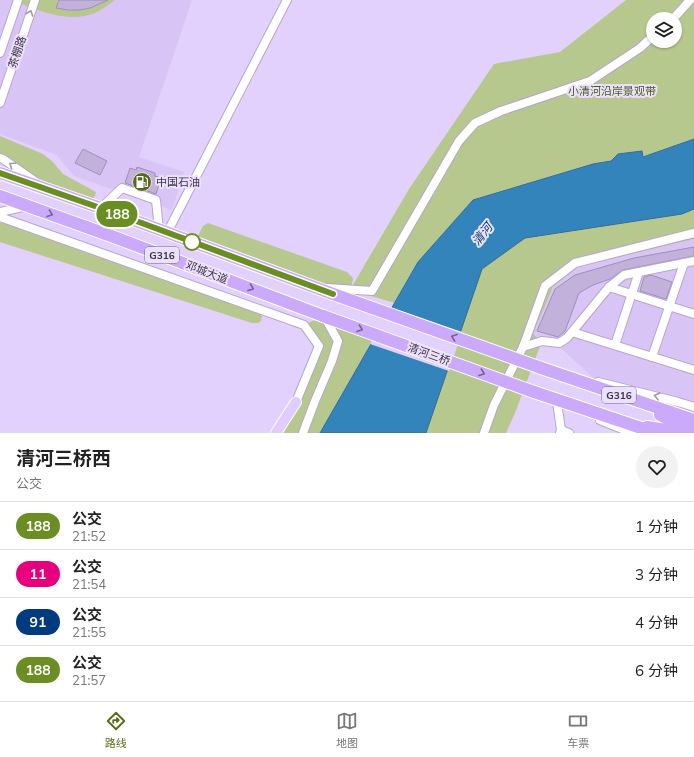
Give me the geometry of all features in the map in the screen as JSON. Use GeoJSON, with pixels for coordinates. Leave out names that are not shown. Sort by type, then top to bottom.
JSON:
{"type":"FeatureCollection","features":[{"type":"Feature","properties":{"kind":"highway","name":"邓城大道"},"geometry":{"type":"LineString","coordinates":[[0,173],[101,208],[333,294],[544,369]]}},
{"type":"Feature","properties":{"kind":"highway","name":"邓城大道"},"geometry":{"type":"LineString","coordinates":[[0,196],[323,316]]}},
{"type":"Feature","properties":{"kind":"highway","name":"清河三桥"},"geometry":{"type":"LineString","coordinates":[[323,316],[534,392]]}},
{"type":"Feature","properties":{"kind":"highway","name":"G316"},"geometry":{"type":"LineString","coordinates":[[544,369],[694,420]]}},
{"type":"Feature","properties":{"kind":"highway","name":"G316"},"geometry":{"type":"LineString","coordinates":[[534,392],[630,428],[656,433]]}},
{"type":"Feature","properties":{"kind":"highway"},"geometry":{"type":"LineString","coordinates":[[634,400],[676,423],[694,430]]}},
{"type":"Feature","properties":{"kind":"highway"},"geometry":{"type":"LineString","coordinates":[[630,428],[673,431],[680,433]]}},
{"type":"Feature","properties":{"kind":"main road"},"geometry":{"type":"LineString","coordinates":[[276,433],[296,402]]}},
{"type":"Feature","properties":{"kind":"main road"},"geometry":{"type":"LineString","coordinates":[[279,433],[296,402]]}},
{"type":"Feature","properties":{"kind":"street","name":"茶棚路"},"geometry":{"type":"LineString","coordinates":[[0,53],[18,0]]}},
{"type":"Feature","properties":{"kind":"street","name":"茶棚路"},"geometry":{"type":"LineString","coordinates":[[0,103],[35,0]]}},
{"type":"Feature","properties":{"kind":"street"},"geometry":{"type":"LineString","coordinates":[[163,231],[287,0]]}},
{"type":"Feature","properties":{"kind":"street"},"geometry":{"type":"LineString","coordinates":[[679,12],[690,0]]}},
{"type":"Feature","properties":{"kind":"street"},"geometry":{"type":"LineString","coordinates":[[316,287],[372,291],[459,141],[475,123],[501,111],[590,81],[646,42]]}},
{"type":"Feature","properties":{"kind":"street"},"geometry":{"type":"LineString","coordinates":[[0,158],[3,158],[46,189]]}},
{"type":"Feature","properties":{"kind":"street"},"geometry":{"type":"LineString","coordinates":[[101,208],[122,188],[156,200],[163,231]]}},
{"type":"Feature","properties":{"kind":"street"},"geometry":{"type":"LineString","coordinates":[[0,212],[28,206]]}},
{"type":"Feature","properties":{"kind":"street"},"geometry":{"type":"LineString","coordinates":[[0,217],[304,325],[319,346],[296,402]]}},
{"type":"Feature","properties":{"kind":"street"},"geometry":{"type":"LineString","coordinates":[[484,433],[494,406],[523,347],[545,286],[575,263],[694,233]]}},
{"type":"Feature","properties":{"kind":"street"},"geometry":{"type":"LineString","coordinates":[[523,347],[542,341],[559,343],[567,338],[609,287],[624,276],[694,261]]}},
{"type":"Feature","properties":{"kind":"street"},"geometry":{"type":"LineString","coordinates":[[652,357],[684,263]]}},
{"type":"Feature","properties":{"kind":"street"},"geometry":{"type":"LineString","coordinates":[[615,345],[640,272]]}},
{"type":"Feature","properties":{"kind":"street"},"geometry":{"type":"LineString","coordinates":[[609,287],[694,314]]}},
{"type":"Feature","properties":{"kind":"street"},"geometry":{"type":"LineString","coordinates":[[303,433],[332,361],[338,341],[323,316]]}},
{"type":"Feature","properties":{"kind":"street"},"geometry":{"type":"LineString","coordinates":[[572,332],[694,369]]}},
{"type":"Feature","properties":{"kind":"street"},"geometry":{"type":"LineString","coordinates":[[544,369],[694,407]]}},
{"type":"Feature","properties":{"kind":"street"},"geometry":{"type":"LineString","coordinates":[[534,392],[557,402],[630,428]]}},
{"type":"Feature","properties":{"kind":"street"},"geometry":{"type":"LineString","coordinates":[[557,402],[560,432],[569,433]]}},
{"type":"Feature","properties":{"kind":"shaded area"},"geometry":{"type":"Polygon","coordinates":[[[0,0],[192,0],[139,157],[184,172],[172,210],[74,176],[57,155],[0,134],[0,0]]]}},
{"type":"Feature","properties":{"kind":"shaded area"},"geometry":{"type":"Polygon","coordinates":[[[694,239],[694,420],[606,390],[563,350],[533,334],[553,287],[578,267],[694,239]]]}},
{"type":"Feature","properties":{"kind":"green space"},"geometry":{"type":"Polygon","coordinates":[[[11,0],[115,0],[97,12],[86,16],[65,17],[43,12],[11,0]]]}},
{"type":"Feature","properties":{"kind":"green space","name":"小清河沿岸景观带"},"geometry":{"type":"Polygon","coordinates":[[[626,0],[694,0],[694,139],[643,157],[642,151],[473,200],[418,262],[395,303],[350,290],[409,189],[494,64],[560,52],[626,0]]]}},
{"type":"Feature","properties":{"kind":"green space"},"geometry":{"type":"Polygon","coordinates":[[[0,136],[43,154],[52,161],[63,174],[96,192],[95,196],[91,201],[53,187],[6,158],[0,156],[0,136]]]}},
{"type":"Feature","properties":{"kind":"green space"},"geometry":{"type":"Polygon","coordinates":[[[694,209],[694,239],[578,267],[553,287],[533,334],[542,341],[506,433],[425,433],[482,269],[525,238],[682,214],[694,209]]]}},
{"type":"Feature","properties":{"kind":"green space"},"geometry":{"type":"Polygon","coordinates":[[[4,221],[258,311],[262,316],[261,321],[258,323],[252,323],[0,242],[0,223],[4,221]]]}},
{"type":"Feature","properties":{"kind":"green space"},"geometry":{"type":"Polygon","coordinates":[[[208,223],[347,272],[353,278],[352,284],[349,287],[337,287],[310,281],[199,241],[198,236],[203,226],[208,223]]]}},
{"type":"Feature","properties":{"kind":"green space"},"geometry":{"type":"Polygon","coordinates":[[[323,316],[377,335],[320,433],[276,433],[319,346],[304,325],[323,316]]]}},
{"type":"Feature","properties":{"kind":"water","name":"清河"},"geometry":{"type":"Polygon","coordinates":[[[694,139],[694,209],[682,214],[525,238],[482,269],[426,433],[320,433],[418,262],[473,200],[593,164],[611,161],[618,154],[642,151],[643,157],[694,139]]]}},
{"type":"Feature","properties":{"kind":"pier"},"geometry":{"type":"Polygon","coordinates":[[[390,307],[462,332],[449,371],[370,344],[390,307]]]}},
{"type":"Feature","properties":{"kind":"building"},"geometry":{"type":"Polygon","coordinates":[[[59,0],[108,0],[90,8],[68,10],[56,8],[59,0]]]}},
{"type":"Feature","properties":{"kind":"building"},"geometry":{"type":"Polygon","coordinates":[[[83,149],[107,161],[100,175],[75,163],[83,149]]]}},
{"type":"Feature","properties":{"kind":"building","name":"中国石油"},"geometry":{"type":"Polygon","coordinates":[[[137,167],[155,173],[155,176],[161,178],[156,194],[125,183],[130,168],[136,170],[137,167]]]}},
{"type":"Feature","properties":{"kind":"building"},"geometry":{"type":"Polygon","coordinates":[[[694,247],[694,256],[623,270],[610,279],[593,285],[579,293],[565,331],[558,337],[537,331],[555,289],[575,275],[634,258],[694,247]]]}},
{"type":"Feature","properties":{"kind":"building"},"geometry":{"type":"Polygon","coordinates":[[[651,275],[672,282],[666,299],[640,291],[644,277],[651,275]]]}},
{"type":"Feature","properties":{"kind":"bus line","name":"188"},"geometry":{"type":"LineString","coordinates":[[0,173],[112,212],[333,294]]}},
{"type":"Feature","properties":{"kind":"place","name":"中国石油"},"geometry":{"type":"Point","coordinates":[142,182]}}]}
